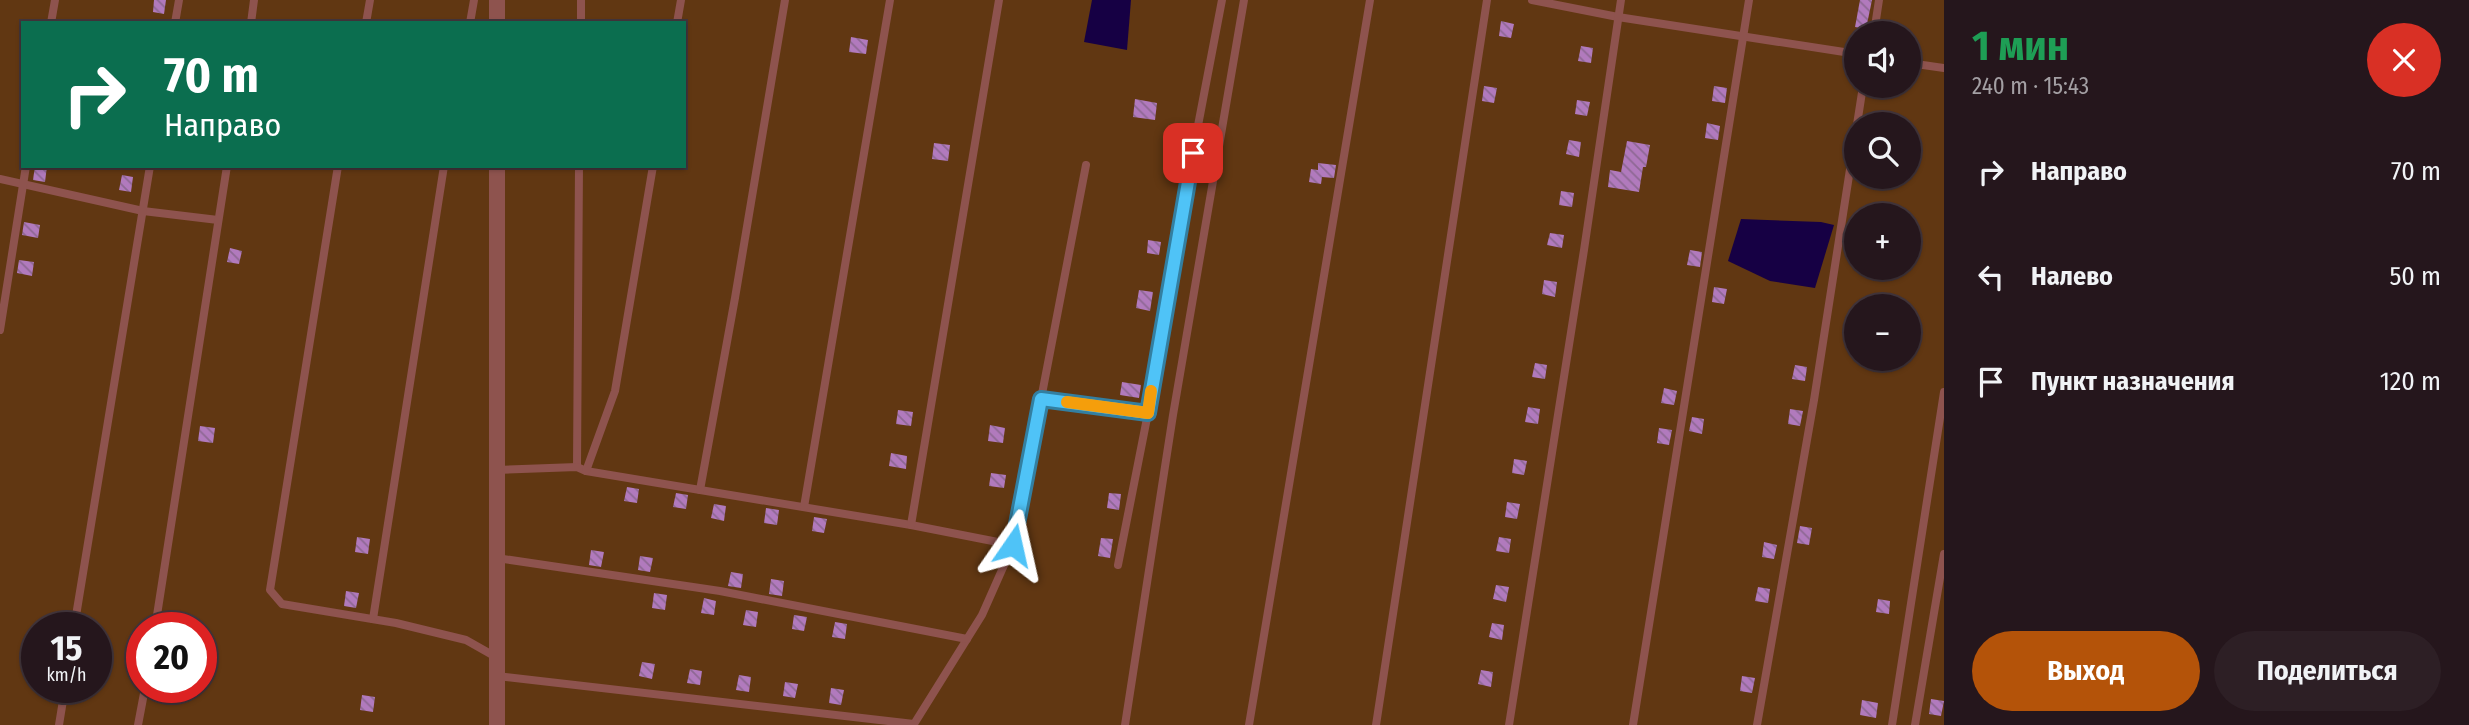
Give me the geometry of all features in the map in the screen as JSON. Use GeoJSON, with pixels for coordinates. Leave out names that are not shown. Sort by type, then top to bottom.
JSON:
{"type":"FeatureCollection","features":[{"type":"Feature","properties":{"kind":"street"},"geometry":{"type":"LineString","coordinates":[[497,0],[497,21]]}},
{"type":"Feature","properties":{"kind":"street"},"geometry":{"type":"LineString","coordinates":[[497,168],[497,725]]}},
{"type":"Feature","properties":{"kind":"lane"},"geometry":{"type":"LineString","coordinates":[[51,21],[55,0]]}},
{"type":"Feature","properties":{"kind":"lane"},"geometry":{"type":"LineString","coordinates":[[175,21],[179,0]]}},
{"type":"Feature","properties":{"kind":"lane"},"geometry":{"type":"LineString","coordinates":[[251,21],[254,0]]}},
{"type":"Feature","properties":{"kind":"lane"},"geometry":{"type":"LineString","coordinates":[[366,21],[370,0]]}},
{"type":"Feature","properties":{"kind":"lane"},"geometry":{"type":"LineString","coordinates":[[470,21],[474,0]]}},
{"type":"Feature","properties":{"kind":"lane"},"geometry":{"type":"LineString","coordinates":[[581,0],[581,21]]}},
{"type":"Feature","properties":{"kind":"lane"},"geometry":{"type":"LineString","coordinates":[[677,21],[681,0]]}},
{"type":"Feature","properties":{"kind":"lane"},"geometry":{"type":"LineString","coordinates":[[700,489],[785,0]]}},
{"type":"Feature","properties":{"kind":"lane"},"geometry":{"type":"LineString","coordinates":[[804,507],[890,0]]}},
{"type":"Feature","properties":{"kind":"lane"},"geometry":{"type":"LineString","coordinates":[[911,525],[999,0]]}},
{"type":"Feature","properties":{"kind":"lane"},"geometry":{"type":"LineString","coordinates":[[1118,565],[1222,0]]}},
{"type":"Feature","properties":{"kind":"lane"},"geometry":{"type":"LineString","coordinates":[[1125,725],[1173,415],[1244,0]]}},
{"type":"Feature","properties":{"kind":"lane"},"geometry":{"type":"LineString","coordinates":[[1249,725],[1370,0]]}},
{"type":"Feature","properties":{"kind":"lane"},"geometry":{"type":"LineString","coordinates":[[1376,725],[1487,0]]}},
{"type":"Feature","properties":{"kind":"lane"},"geometry":{"type":"LineString","coordinates":[[1532,0],[1618,17],[1844,52]]}},
{"type":"Feature","properties":{"kind":"lane"},"geometry":{"type":"LineString","coordinates":[[1509,725],[1621,0]]}},
{"type":"Feature","properties":{"kind":"lane"},"geometry":{"type":"LineString","coordinates":[[1633,725],[1749,0]]}},
{"type":"Feature","properties":{"kind":"lane"},"geometry":{"type":"LineString","coordinates":[[1876,21],[1879,0]]}},
{"type":"Feature","properties":{"kind":"lane"},"geometry":{"type":"LineString","coordinates":[[1921,65],[1944,68]]}},
{"type":"Feature","properties":{"kind":"lane"},"geometry":{"type":"LineString","coordinates":[[1757,725],[1814,400],[1861,98]]}},
{"type":"Feature","properties":{"kind":"lane"},"geometry":{"type":"LineString","coordinates":[[497,676],[914,725],[982,615],[1013,545],[1086,165]]}},
{"type":"Feature","properties":{"kind":"lane"},"geometry":{"type":"LineString","coordinates":[[0,330],[26,168]]}},
{"type":"Feature","properties":{"kind":"lane"},"geometry":{"type":"LineString","coordinates":[[77,612],[150,168]]}},
{"type":"Feature","properties":{"kind":"lane"},"geometry":{"type":"LineString","coordinates":[[157,612],[227,168]]}},
{"type":"Feature","properties":{"kind":"lane"},"geometry":{"type":"LineString","coordinates":[[338,168],[271,590],[282,604],[373,619],[466,640],[497,657]]}},
{"type":"Feature","properties":{"kind":"lane"},"geometry":{"type":"LineString","coordinates":[[373,619],[444,168]]}},
{"type":"Feature","properties":{"kind":"lane"},"geometry":{"type":"LineString","coordinates":[[577,467],[579,168]]}},
{"type":"Feature","properties":{"kind":"lane"},"geometry":{"type":"LineString","coordinates":[[586,471],[615,391],[653,168]]}},
{"type":"Feature","properties":{"kind":"lane"},"geometry":{"type":"LineString","coordinates":[[0,179],[23,182],[142,211],[218,220]]}},
{"type":"Feature","properties":{"kind":"lane"},"geometry":{"type":"LineString","coordinates":[[1892,725],[1944,392]]}},
{"type":"Feature","properties":{"kind":"lane"},"geometry":{"type":"LineString","coordinates":[[1041,399],[1148,413]]}},
{"type":"Feature","properties":{"kind":"lane"},"geometry":{"type":"LineString","coordinates":[[497,470],[577,467],[586,471],[911,525],[1013,545]]}},
{"type":"Feature","properties":{"kind":"lane"},"geometry":{"type":"LineString","coordinates":[[1915,725],[1944,554]]}},
{"type":"Feature","properties":{"kind":"lane"},"geometry":{"type":"LineString","coordinates":[[497,558],[720,591],[967,639]]}},
{"type":"Feature","properties":{"kind":"lane"},"geometry":{"type":"LineString","coordinates":[[59,725],[63,703]]}},
{"type":"Feature","properties":{"kind":"lane"},"geometry":{"type":"LineString","coordinates":[[138,725],[142,703]]}},
{"type":"Feature","properties":{"kind":"shaded area"},"geometry":{"type":"Polygon","coordinates":[[[0,0],[1944,0],[1944,725],[0,725],[0,0]]]}},
{"type":"Feature","properties":{"kind":"shaded area"},"geometry":{"type":"Polygon","coordinates":[[[1092,0],[1131,0],[1127,50],[1084,42],[1092,0]]]}},
{"type":"Feature","properties":{"kind":"shaded area"},"geometry":{"type":"Polygon","coordinates":[[[1741,219],[1821,222],[1834,225],[1815,288],[1770,281],[1728,261],[1741,219]]]}},
{"type":"Feature","properties":{"kind":"building"},"geometry":{"type":"Polygon","coordinates":[[[154,0],[166,0],[164,14],[153,12],[154,0]]]}},
{"type":"Feature","properties":{"kind":"building"},"geometry":{"type":"Polygon","coordinates":[[[1860,0],[1872,0],[1868,21],[1856,21],[1860,0]]]}},
{"type":"Feature","properties":{"kind":"building"},"geometry":{"type":"Polygon","coordinates":[[[1501,21],[1514,24],[1511,38],[1499,36],[1501,21]]]}},
{"type":"Feature","properties":{"kind":"building"},"geometry":{"type":"Polygon","coordinates":[[[851,37],[868,40],[866,54],[849,52],[851,37]]]}},
{"type":"Feature","properties":{"kind":"building"},"geometry":{"type":"Polygon","coordinates":[[[1581,46],[1593,48],[1591,63],[1578,61],[1581,46]]]}},
{"type":"Feature","properties":{"kind":"building"},"geometry":{"type":"Polygon","coordinates":[[[1484,86],[1497,88],[1494,103],[1482,101],[1484,86]]]}},
{"type":"Feature","properties":{"kind":"building"},"geometry":{"type":"Polygon","coordinates":[[[1714,86],[1727,88],[1725,103],[1712,101],[1714,86]]]}},
{"type":"Feature","properties":{"kind":"building"},"geometry":{"type":"Polygon","coordinates":[[[1135,99],[1157,103],[1155,120],[1133,117],[1135,99]]]}},
{"type":"Feature","properties":{"kind":"building"},"geometry":{"type":"Polygon","coordinates":[[[1577,100],[1590,102],[1587,116],[1575,114],[1577,100]]]}},
{"type":"Feature","properties":{"kind":"building"},"geometry":{"type":"Polygon","coordinates":[[[1707,123],[1720,126],[1718,140],[1705,138],[1707,123]]]}},
{"type":"Feature","properties":{"kind":"building"},"geometry":{"type":"Polygon","coordinates":[[[1569,140],[1581,142],[1579,157],[1566,154],[1569,140]]]}},
{"type":"Feature","properties":{"kind":"building"},"geometry":{"type":"Polygon","coordinates":[[[1627,141],[1650,145],[1639,192],[1608,187],[1610,170],[1621,172],[1627,141]]]}},
{"type":"Feature","properties":{"kind":"building"},"geometry":{"type":"Polygon","coordinates":[[[934,143],[950,145],[948,161],[932,159],[934,143]]]}},
{"type":"Feature","properties":{"kind":"building"},"geometry":{"type":"Polygon","coordinates":[[[1318,163],[1336,165],[1334,178],[1322,177],[1321,184],[1309,182],[1311,169],[1318,170],[1318,163]]]}},
{"type":"Feature","properties":{"kind":"building"},"geometry":{"type":"Polygon","coordinates":[[[35,168],[47,168],[45,182],[33,180],[35,168]]]}},
{"type":"Feature","properties":{"kind":"building"},"geometry":{"type":"Polygon","coordinates":[[[122,175],[133,177],[131,192],[119,190],[122,175]]]}},
{"type":"Feature","properties":{"kind":"building"},"geometry":{"type":"Polygon","coordinates":[[[1561,191],[1574,193],[1572,207],[1559,205],[1561,191]]]}},
{"type":"Feature","properties":{"kind":"building"},"geometry":{"type":"Polygon","coordinates":[[[24,222],[40,225],[38,238],[22,235],[24,222]]]}},
{"type":"Feature","properties":{"kind":"building"},"geometry":{"type":"Polygon","coordinates":[[[1550,233],[1564,235],[1562,248],[1547,245],[1550,233]]]}},
{"type":"Feature","properties":{"kind":"building"},"geometry":{"type":"Polygon","coordinates":[[[1148,240],[1161,242],[1159,255],[1147,253],[1148,240]]]}},
{"type":"Feature","properties":{"kind":"building"},"geometry":{"type":"Polygon","coordinates":[[[230,248],[242,251],[239,264],[227,262],[230,248]]]}},
{"type":"Feature","properties":{"kind":"building"},"geometry":{"type":"Polygon","coordinates":[[[1690,250],[1702,252],[1700,267],[1687,265],[1690,250]]]}},
{"type":"Feature","properties":{"kind":"building"},"geometry":{"type":"Polygon","coordinates":[[[19,260],[34,262],[32,276],[17,273],[19,260]]]}},
{"type":"Feature","properties":{"kind":"building"},"geometry":{"type":"Polygon","coordinates":[[[1544,280],[1557,282],[1555,297],[1542,294],[1544,280]]]}},
{"type":"Feature","properties":{"kind":"building"},"geometry":{"type":"Polygon","coordinates":[[[1714,287],[1727,289],[1724,304],[1712,302],[1714,287]]]}},
{"type":"Feature","properties":{"kind":"building"},"geometry":{"type":"Polygon","coordinates":[[[1139,290],[1153,292],[1150,311],[1136,308],[1139,290]]]}},
{"type":"Feature","properties":{"kind":"building"},"geometry":{"type":"Polygon","coordinates":[[[1535,363],[1547,365],[1545,379],[1532,377],[1535,363]]]}},
{"type":"Feature","properties":{"kind":"building"},"geometry":{"type":"Polygon","coordinates":[[[1795,365],[1807,367],[1805,381],[1792,379],[1795,365]]]}},
{"type":"Feature","properties":{"kind":"building"},"geometry":{"type":"Polygon","coordinates":[[[1122,382],[1141,385],[1139,398],[1120,395],[1122,382]]]}},
{"type":"Feature","properties":{"kind":"building"},"geometry":{"type":"Polygon","coordinates":[[[1664,388],[1677,391],[1674,405],[1661,403],[1664,388]]]}},
{"type":"Feature","properties":{"kind":"building"},"geometry":{"type":"Polygon","coordinates":[[[1528,407],[1540,409],[1538,424],[1525,422],[1528,407]]]}},
{"type":"Feature","properties":{"kind":"building"},"geometry":{"type":"Polygon","coordinates":[[[1790,409],[1803,411],[1800,426],[1788,424],[1790,409]]]}},
{"type":"Feature","properties":{"kind":"building"},"geometry":{"type":"Polygon","coordinates":[[[898,410],[913,412],[911,426],[896,424],[898,410]]]}},
{"type":"Feature","properties":{"kind":"building"},"geometry":{"type":"Polygon","coordinates":[[[1692,417],[1704,419],[1702,434],[1689,431],[1692,417]]]}},
{"type":"Feature","properties":{"kind":"building"},"geometry":{"type":"Polygon","coordinates":[[[990,425],[1005,428],[1003,443],[988,441],[990,425]]]}},
{"type":"Feature","properties":{"kind":"building"},"geometry":{"type":"Polygon","coordinates":[[[200,426],[215,428],[213,443],[198,441],[200,426]]]}},
{"type":"Feature","properties":{"kind":"building"},"geometry":{"type":"Polygon","coordinates":[[[1659,428],[1672,430],[1669,445],[1657,443],[1659,428]]]}},
{"type":"Feature","properties":{"kind":"building"},"geometry":{"type":"Polygon","coordinates":[[[891,453],[907,456],[906,469],[889,466],[891,453]]]}},
{"type":"Feature","properties":{"kind":"building"},"geometry":{"type":"Polygon","coordinates":[[[1514,459],[1527,461],[1524,475],[1512,473],[1514,459]]]}},
{"type":"Feature","properties":{"kind":"building"},"geometry":{"type":"Polygon","coordinates":[[[991,473],[1006,475],[1004,488],[989,486],[991,473]]]}},
{"type":"Feature","properties":{"kind":"building"},"geometry":{"type":"Polygon","coordinates":[[[627,487],[639,489],[637,503],[624,501],[627,487]]]}},
{"type":"Feature","properties":{"kind":"building"},"geometry":{"type":"Polygon","coordinates":[[[676,493],[688,495],[686,509],[673,507],[676,493]]]}},
{"type":"Feature","properties":{"kind":"building"},"geometry":{"type":"Polygon","coordinates":[[[1109,493],[1121,494],[1119,510],[1107,508],[1109,493]]]}},
{"type":"Feature","properties":{"kind":"building"},"geometry":{"type":"Polygon","coordinates":[[[1507,502],[1520,504],[1517,519],[1505,517],[1507,502]]]}},
{"type":"Feature","properties":{"kind":"building"},"geometry":{"type":"Polygon","coordinates":[[[714,504],[726,506],[724,521],[711,518],[714,504]]]}},
{"type":"Feature","properties":{"kind":"building"},"geometry":{"type":"Polygon","coordinates":[[[766,508],[779,510],[777,525],[764,523],[766,508]]]}},
{"type":"Feature","properties":{"kind":"building"},"geometry":{"type":"Polygon","coordinates":[[[814,517],[827,519],[824,533],[812,531],[814,517]]]}},
{"type":"Feature","properties":{"kind":"building"},"geometry":{"type":"Polygon","coordinates":[[[1800,526],[1812,528],[1809,545],[1797,543],[1800,526]]]}},
{"type":"Feature","properties":{"kind":"building"},"geometry":{"type":"Polygon","coordinates":[[[357,537],[370,539],[368,554],[355,552],[357,537]]]}},
{"type":"Feature","properties":{"kind":"building"},"geometry":{"type":"Polygon","coordinates":[[[1499,537],[1511,539],[1509,553],[1496,551],[1499,537]]]}},
{"type":"Feature","properties":{"kind":"building"},"geometry":{"type":"Polygon","coordinates":[[[1101,538],[1113,539],[1110,558],[1098,556],[1101,538]]]}},
{"type":"Feature","properties":{"kind":"building"},"geometry":{"type":"Polygon","coordinates":[[[1764,542],[1777,545],[1774,559],[1762,557],[1764,542]]]}},
{"type":"Feature","properties":{"kind":"building"},"geometry":{"type":"Polygon","coordinates":[[[591,550],[604,552],[601,567],[589,565],[591,550]]]}},
{"type":"Feature","properties":{"kind":"building"},"geometry":{"type":"Polygon","coordinates":[[[640,556],[653,558],[650,572],[638,570],[640,556]]]}},
{"type":"Feature","properties":{"kind":"building"},"geometry":{"type":"Polygon","coordinates":[[[731,572],[743,574],[741,588],[728,586],[731,572]]]}},
{"type":"Feature","properties":{"kind":"building"},"geometry":{"type":"Polygon","coordinates":[[[771,579],[784,581],[782,596],[769,594],[771,579]]]}},
{"type":"Feature","properties":{"kind":"building"},"geometry":{"type":"Polygon","coordinates":[[[1496,585],[1509,587],[1506,602],[1493,599],[1496,585]]]}},
{"type":"Feature","properties":{"kind":"building"},"geometry":{"type":"Polygon","coordinates":[[[1758,587],[1770,589],[1768,603],[1755,601],[1758,587]]]}},
{"type":"Feature","properties":{"kind":"building"},"geometry":{"type":"Polygon","coordinates":[[[346,591],[359,593],[356,608],[344,606],[346,591]]]}},
{"type":"Feature","properties":{"kind":"building"},"geometry":{"type":"Polygon","coordinates":[[[654,593],[667,595],[665,610],[652,608],[654,593]]]}},
{"type":"Feature","properties":{"kind":"building"},"geometry":{"type":"Polygon","coordinates":[[[704,598],[716,601],[714,615],[701,613],[704,598]]]}},
{"type":"Feature","properties":{"kind":"building"},"geometry":{"type":"Polygon","coordinates":[[[1878,599],[1890,601],[1889,614],[1876,612],[1878,599]]]}},
{"type":"Feature","properties":{"kind":"building"},"geometry":{"type":"Polygon","coordinates":[[[746,610],[758,612],[756,627],[743,625],[746,610]]]}},
{"type":"Feature","properties":{"kind":"building"},"geometry":{"type":"Polygon","coordinates":[[[794,615],[807,617],[804,631],[792,629],[794,615]]]}},
{"type":"Feature","properties":{"kind":"building"},"geometry":{"type":"Polygon","coordinates":[[[835,622],[847,624],[845,639],[832,637],[835,622]]]}},
{"type":"Feature","properties":{"kind":"building"},"geometry":{"type":"Polygon","coordinates":[[[1492,623],[1504,625],[1502,640],[1489,637],[1492,623]]]}},
{"type":"Feature","properties":{"kind":"building"},"geometry":{"type":"Polygon","coordinates":[[[642,662],[655,664],[652,679],[639,676],[642,662]]]}},
{"type":"Feature","properties":{"kind":"building"},"geometry":{"type":"Polygon","coordinates":[[[690,669],[702,671],[700,685],[687,683],[690,669]]]}},
{"type":"Feature","properties":{"kind":"building"},"geometry":{"type":"Polygon","coordinates":[[[1481,670],[1493,672],[1491,687],[1478,684],[1481,670]]]}},
{"type":"Feature","properties":{"kind":"building"},"geometry":{"type":"Polygon","coordinates":[[[739,675],[751,677],[749,692],[736,690],[739,675]]]}},
{"type":"Feature","properties":{"kind":"building"},"geometry":{"type":"Polygon","coordinates":[[[1742,676],[1755,678],[1752,693],[1740,691],[1742,676]]]}},
{"type":"Feature","properties":{"kind":"building"},"geometry":{"type":"Polygon","coordinates":[[[785,682],[798,684],[795,698],[783,696],[785,682]]]}},
{"type":"Feature","properties":{"kind":"building"},"geometry":{"type":"Polygon","coordinates":[[[831,688],[844,690],[841,705],[829,703],[831,688]]]}},
{"type":"Feature","properties":{"kind":"building"},"geometry":{"type":"Polygon","coordinates":[[[362,695],[375,697],[373,712],[360,710],[362,695]]]}},
{"type":"Feature","properties":{"kind":"building"},"geometry":{"type":"Polygon","coordinates":[[[1931,699],[1944,701],[1941,716],[1929,714],[1931,699]]]}},
{"type":"Feature","properties":{"kind":"building"},"geometry":{"type":"Polygon","coordinates":[[[1862,700],[1878,703],[1876,718],[1860,715],[1862,700]]]}},
{"type":"Feature","properties":{"kind":"slow traffic"},"geometry":{"type":"LineString","coordinates":[[1067,402],[1148,413],[1151,391]]}},
{"type":"Feature","properties":{"kind":"route"},"geometry":{"type":"LineString","coordinates":[[1013,545],[1041,399],[1148,413],[1193,153]]}}]}
